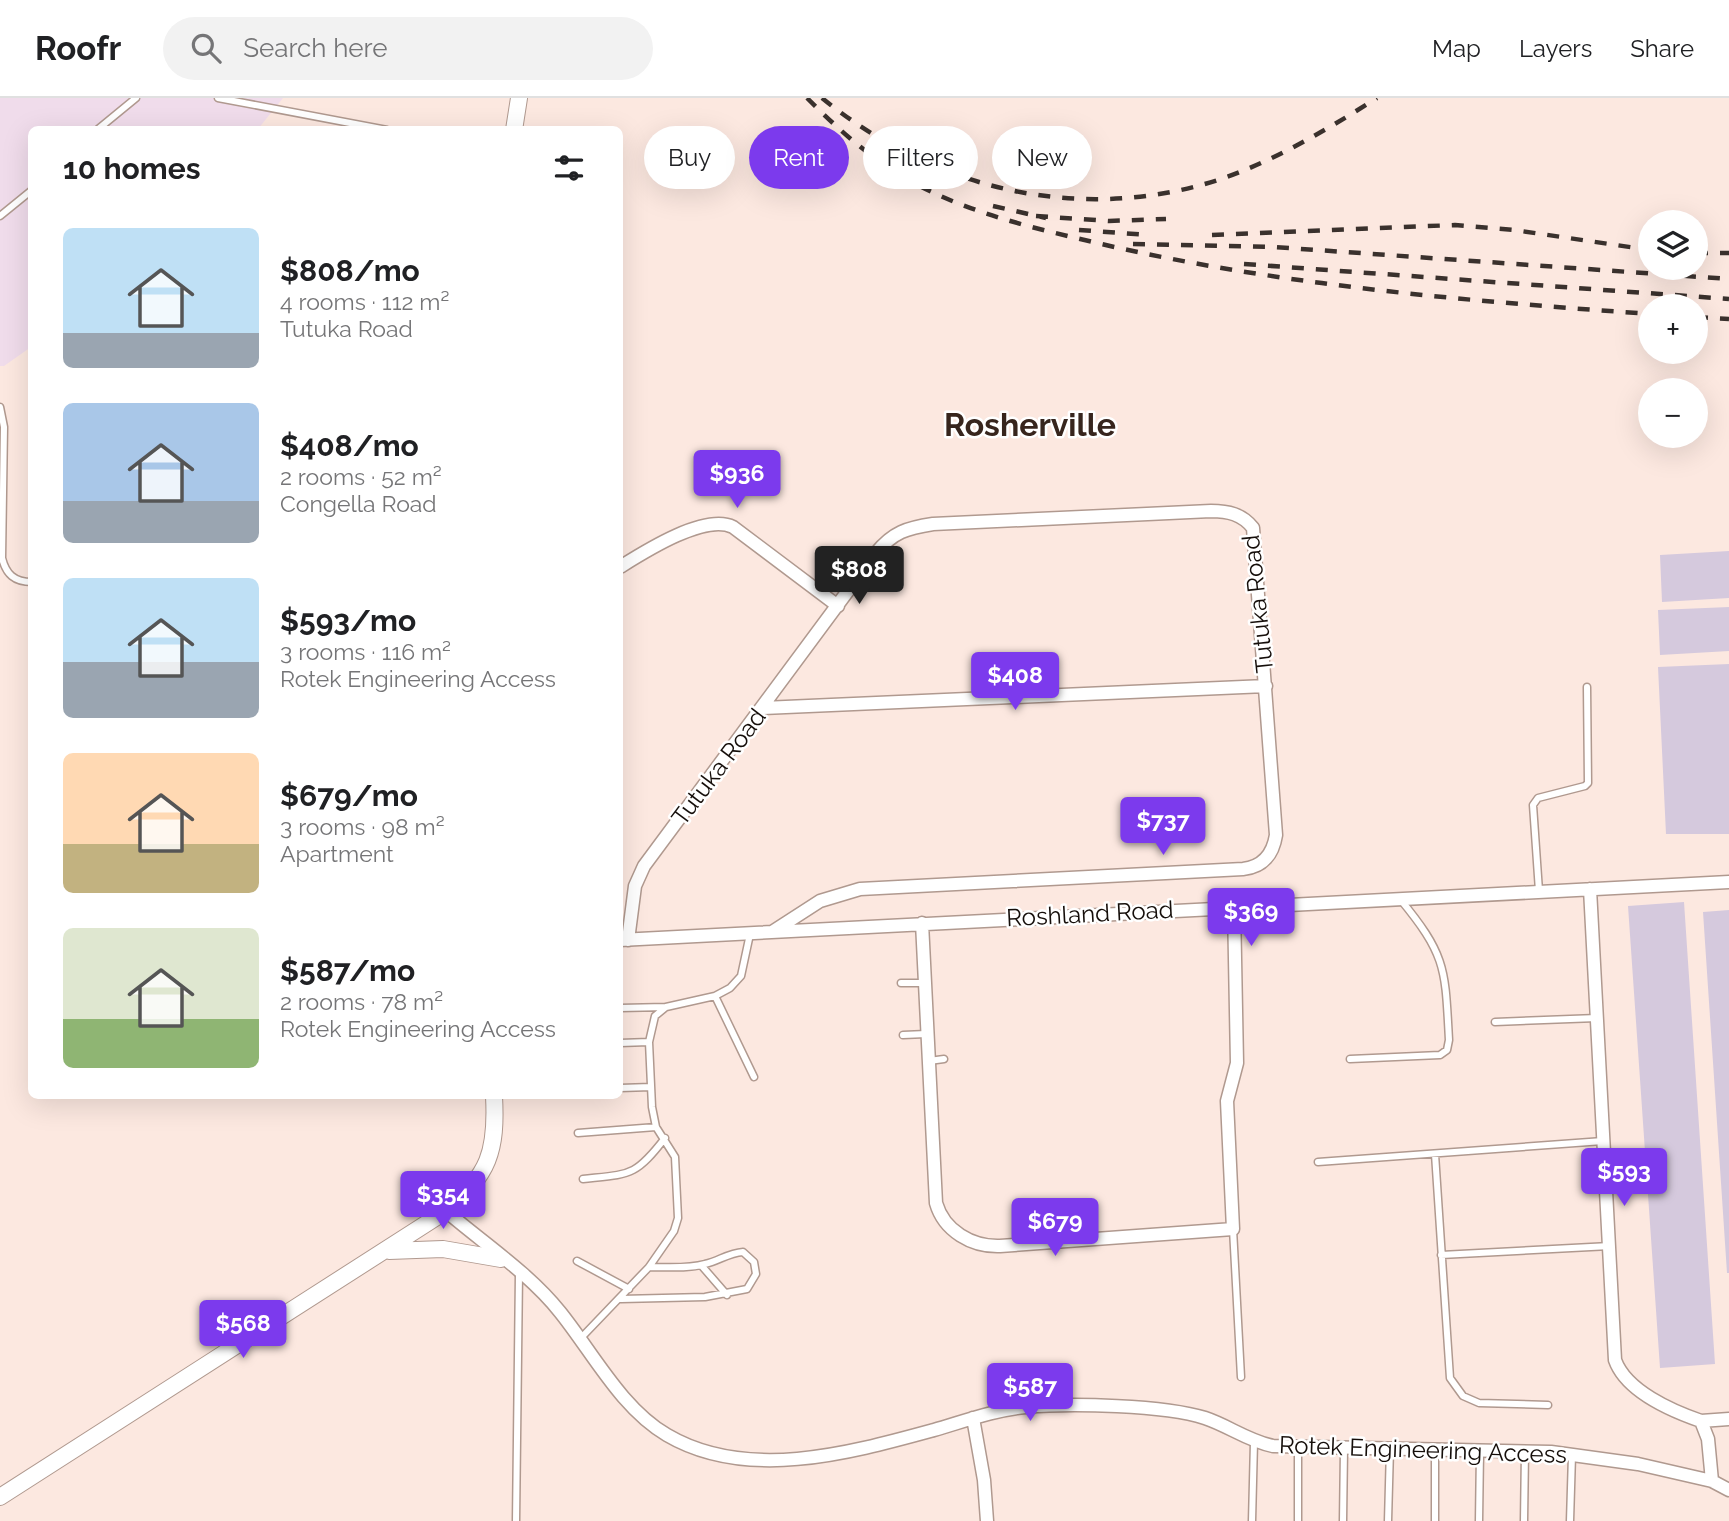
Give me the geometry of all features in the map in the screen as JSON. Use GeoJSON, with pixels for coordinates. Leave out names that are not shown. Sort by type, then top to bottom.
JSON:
{"type":"FeatureCollection","features":[{"type":"Feature","properties":{"kind":"street"},"geometry":{"type":"LineString","coordinates":[[515,126],[519,98]]}},
{"type":"Feature","properties":{"kind":"street","name":"Tutuka Road"},"geometry":{"type":"LineString","coordinates":[[624,940],[637,877],[886,541],[906,528],[1224,511],[1246,520],[1253,528],[1276,835],[1274,848],[1267,858],[1252,868],[860,889],[820,901],[772,932]]}},
{"type":"Feature","properties":{"kind":"street"},"geometry":{"type":"LineString","coordinates":[[623,565],[664,542],[707,525],[723,523],[733,527],[838,606]]}},
{"type":"Feature","properties":{"kind":"street"},"geometry":{"type":"LineString","coordinates":[[763,708],[1266,686]]}},
{"type":"Feature","properties":{"kind":"street","name":"Roshland Road"},"geometry":{"type":"LineString","coordinates":[[624,940],[1729,882]]}},
{"type":"Feature","properties":{"kind":"street"},"geometry":{"type":"LineString","coordinates":[[1590,889],[1610,1245],[1612,1342],[1620,1374],[1665,1405],[1701,1421],[1729,1419]]}},
{"type":"Feature","properties":{"kind":"street"},"geometry":{"type":"LineString","coordinates":[[922,923],[936,1203],[946,1222],[969,1241],[1000,1246],[1233,1229],[1227,1101],[1237,1063],[1234,906]]}},
{"type":"Feature","properties":{"kind":"street"},"geometry":{"type":"LineString","coordinates":[[0,1497],[226,1349],[446,1210],[465,1194],[486,1167],[496,1126],[494,1099]]}},
{"type":"Feature","properties":{"kind":"street","name":"Rotek Engineering Access"},"geometry":{"type":"LineString","coordinates":[[446,1210],[559,1311],[644,1418],[682,1443],[729,1459],[772,1460],[852,1449],[1026,1407],[1141,1408],[1205,1418],[1254,1442],[1298,1448],[1525,1451],[1572,1455],[1638,1464],[1712,1481],[1729,1490]]}},
{"type":"Feature","properties":{"kind":"street"},"geometry":{"type":"LineString","coordinates":[[383,1251],[443,1249],[501,1259]]}},
{"type":"Feature","properties":{"kind":"street"},"geometry":{"type":"LineString","coordinates":[[973,1418],[984,1480],[987,1521]]}},
{"type":"Feature","properties":{"kind":"street"},"geometry":{"type":"LineString","coordinates":[[1701,1421],[1708,1439],[1712,1481]]}},
{"type":"Feature","properties":{"kind":"lane"},"geometry":{"type":"LineString","coordinates":[[102,126],[136,98]]}},
{"type":"Feature","properties":{"kind":"lane"},"geometry":{"type":"LineString","coordinates":[[218,98],[366,126]]}},
{"type":"Feature","properties":{"kind":"lane"},"geometry":{"type":"LineString","coordinates":[[0,216],[28,193]]}},
{"type":"Feature","properties":{"kind":"lane"},"geometry":{"type":"LineString","coordinates":[[0,407],[4,427],[2,558],[5,570],[15,579],[28,581]]}},
{"type":"Feature","properties":{"kind":"lane"},"geometry":{"type":"LineString","coordinates":[[1539,891],[1533,805],[1538,798],[1588,783],[1587,687]]}},
{"type":"Feature","properties":{"kind":"lane"},"geometry":{"type":"LineString","coordinates":[[1350,1059],[1440,1055],[1447,1050],[1449,1040],[1443,965],[1419,922],[1399,898]]}},
{"type":"Feature","properties":{"kind":"lane"},"geometry":{"type":"LineString","coordinates":[[623,1008],[666,1007],[715,996],[730,988],[741,976],[750,934]]}},
{"type":"Feature","properties":{"kind":"lane"},"geometry":{"type":"LineString","coordinates":[[901,983],[924,983]]}},
{"type":"Feature","properties":{"kind":"lane"},"geometry":{"type":"LineString","coordinates":[[715,996],[754,1077]]}},
{"type":"Feature","properties":{"kind":"lane"},"geometry":{"type":"LineString","coordinates":[[580,1339],[649,1267],[674,1231],[678,1218],[676,1157],[656,1127],[651,1087],[649,1042],[655,1016],[666,1007]]}},
{"type":"Feature","properties":{"kind":"lane"},"geometry":{"type":"LineString","coordinates":[[1495,1022],[1597,1018]]}},
{"type":"Feature","properties":{"kind":"lane"},"geometry":{"type":"LineString","coordinates":[[903,1035],[926,1034]]}},
{"type":"Feature","properties":{"kind":"lane"},"geometry":{"type":"LineString","coordinates":[[623,1043],[649,1042]]}},
{"type":"Feature","properties":{"kind":"lane"},"geometry":{"type":"LineString","coordinates":[[927,1062],[944,1059]]}},
{"type":"Feature","properties":{"kind":"lane"},"geometry":{"type":"LineString","coordinates":[[623,1088],[651,1087]]}},
{"type":"Feature","properties":{"kind":"lane"},"geometry":{"type":"LineString","coordinates":[[578,1133],[656,1127]]}},
{"type":"Feature","properties":{"kind":"lane"},"geometry":{"type":"LineString","coordinates":[[583,1179],[635,1171],[644,1165],[664,1138]]}},
{"type":"Feature","properties":{"kind":"lane"},"geometry":{"type":"LineString","coordinates":[[1318,1162],[1604,1141]]}},
{"type":"Feature","properties":{"kind":"lane"},"geometry":{"type":"LineString","coordinates":[[1435,1154],[1450,1378],[1463,1396],[1479,1403],[1548,1405]]}},
{"type":"Feature","properties":{"kind":"lane"},"geometry":{"type":"LineString","coordinates":[[1233,1229],[1241,1377]]}},
{"type":"Feature","properties":{"kind":"lane"},"geometry":{"type":"LineString","coordinates":[[1441,1255],[1610,1245]]}},
{"type":"Feature","properties":{"kind":"lane"},"geometry":{"type":"LineString","coordinates":[[621,1299],[727,1295],[747,1289],[756,1274],[754,1262],[743,1252],[729,1253],[701,1265],[649,1267]]}},
{"type":"Feature","properties":{"kind":"lane"},"geometry":{"type":"LineString","coordinates":[[577,1261],[629,1289]]}},
{"type":"Feature","properties":{"kind":"lane"},"geometry":{"type":"LineString","coordinates":[[701,1265],[727,1295]]}},
{"type":"Feature","properties":{"kind":"lane"},"geometry":{"type":"LineString","coordinates":[[516,1521],[519,1273]]}},
{"type":"Feature","properties":{"kind":"lane"},"geometry":{"type":"LineString","coordinates":[[1252,1521],[1254,1442]]}},
{"type":"Feature","properties":{"kind":"lane"},"geometry":{"type":"LineString","coordinates":[[1298,1448],[1298,1521]]}},
{"type":"Feature","properties":{"kind":"lane"},"geometry":{"type":"LineString","coordinates":[[1388,1521],[1390,1448]]}},
{"type":"Feature","properties":{"kind":"lane"},"geometry":{"type":"LineString","coordinates":[[1343,1521],[1344,1449]]}},
{"type":"Feature","properties":{"kind":"lane"},"geometry":{"type":"LineString","coordinates":[[1434,1521],[1435,1450]]}},
{"type":"Feature","properties":{"kind":"lane"},"geometry":{"type":"LineString","coordinates":[[1479,1521],[1480,1451]]}},
{"type":"Feature","properties":{"kind":"lane"},"geometry":{"type":"LineString","coordinates":[[1524,1521],[1525,1451]]}},
{"type":"Feature","properties":{"kind":"lane"},"geometry":{"type":"LineString","coordinates":[[1570,1521],[1572,1455]]}},
{"type":"Feature","properties":{"kind":"shaded area"},"geometry":{"type":"Polygon","coordinates":[[[0,98],[283,98],[260,126],[28,126],[28,349],[0,366],[0,98]]]}},
{"type":"Feature","properties":{"kind":"building"},"geometry":{"type":"Polygon","coordinates":[[[1729,551],[1729,598],[1662,602],[1660,555],[1729,551]]]}},
{"type":"Feature","properties":{"kind":"building"},"geometry":{"type":"Polygon","coordinates":[[[1729,607],[1729,651],[1660,655],[1658,610],[1729,607]]]}},
{"type":"Feature","properties":{"kind":"building"},"geometry":{"type":"Polygon","coordinates":[[[1729,664],[1729,834],[1666,834],[1658,667],[1729,664]]]}},
{"type":"Feature","properties":{"kind":"building"},"geometry":{"type":"Polygon","coordinates":[[[1684,902],[1715,1364],[1660,1368],[1628,906],[1684,902]]]}},
{"type":"Feature","properties":{"kind":"building"},"geometry":{"type":"Polygon","coordinates":[[[1729,910],[1729,1273],[1727,1273],[1703,912],[1729,910]]]}},
{"type":"Feature","properties":{"kind":"railway"},"geometry":{"type":"LineString","coordinates":[[807,98],[856,143],[910,181],[958,203],[1033,227],[1177,260],[1311,282],[1514,304],[1638,313]]}},
{"type":"Feature","properties":{"kind":"railway"},"geometry":{"type":"LineString","coordinates":[[822,98],[866,130],[912,156],[961,176],[1011,190],[1063,198],[1115,199],[1168,192],[1221,179],[1262,163],[1301,143],[1377,98]]}},
{"type":"Feature","properties":{"kind":"railway"},"geometry":{"type":"LineString","coordinates":[[993,206],[1046,218]]}},
{"type":"Feature","properties":{"kind":"railway"},"geometry":{"type":"LineString","coordinates":[[1036,216],[1109,221],[1166,219]]}},
{"type":"Feature","properties":{"kind":"railway"},"geometry":{"type":"LineString","coordinates":[[1212,235],[1455,225],[1514,230],[1638,248]]}},
{"type":"Feature","properties":{"kind":"railway"},"geometry":{"type":"LineString","coordinates":[[1079,230],[1149,235]]}},
{"type":"Feature","properties":{"kind":"railway"},"geometry":{"type":"LineString","coordinates":[[1133,244],[1274,247],[1729,279]]}},
{"type":"Feature","properties":{"kind":"railway"},"geometry":{"type":"LineString","coordinates":[[1708,253],[1729,253]]}},
{"type":"Feature","properties":{"kind":"railway"},"geometry":{"type":"LineString","coordinates":[[1244,264],[1729,299]]}},
{"type":"Feature","properties":{"kind":"railway"},"geometry":{"type":"LineString","coordinates":[[1708,318],[1729,319]]}},
{"type":"Feature","properties":{"kind":"district","name":"Rosherville"},"geometry":{"type":"Point","coordinates":[1030,425]}}]}
